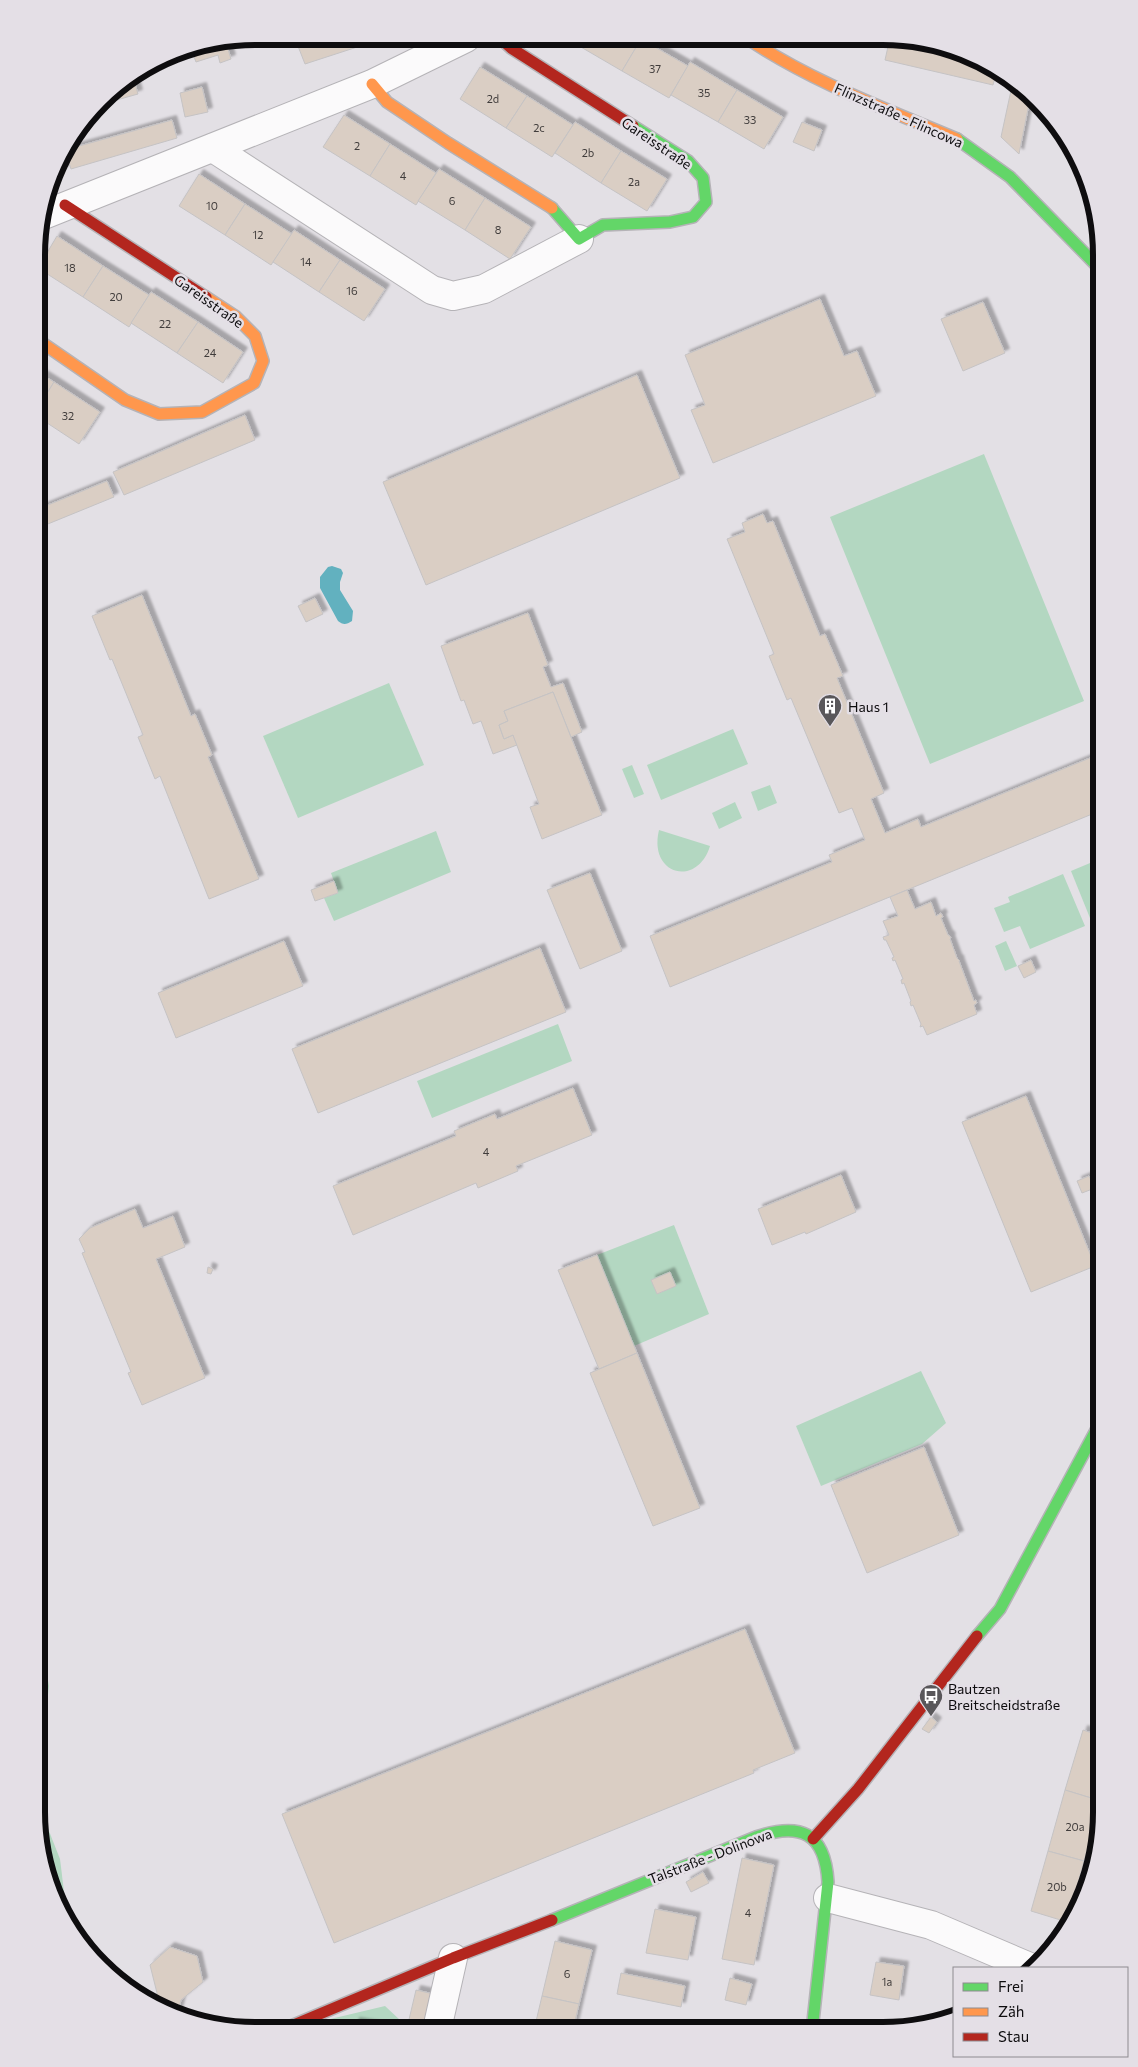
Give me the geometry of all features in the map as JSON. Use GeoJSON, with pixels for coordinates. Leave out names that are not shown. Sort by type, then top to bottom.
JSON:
{"type":"FeatureCollection","features":[{"type":"Feature","properties":{"kind":"street","name":"Gareisstraße"},"geometry":{"type":"LineString","coordinates":[[53,210],[372,84],[452,45]]}},
{"type":"Feature","properties":{"kind":"street","name":"Gareisstraße"},"geometry":{"type":"LineString","coordinates":[[213,148],[432,290],[453,296],[484,289],[603,226],[670,222],[693,217],[706,202],[703,178],[688,161],[507,45]]}},
{"type":"Feature","properties":{"kind":"street","name":"Flinzstraße - Flincowa"},"geometry":{"type":"LineString","coordinates":[[757,45],[848,93],[961,141],[1010,177],[1093,262]]}},
{"type":"Feature","properties":{"kind":"street"},"geometry":{"type":"LineString","coordinates":[[372,84],[387,102],[448,143],[551,207],[579,239]]}},
{"type":"Feature","properties":{"kind":"street","name":"Gareisstraße"},"geometry":{"type":"LineString","coordinates":[[45,345],[125,400],[159,414],[202,412],[254,383],[263,361],[255,336],[235,316],[53,210]]}},
{"type":"Feature","properties":{"kind":"street"},"geometry":{"type":"LineString","coordinates":[[813,2022],[828,1898],[828,1873],[825,1860],[813,1839],[858,1789],[916,1717],[951,1668],[1000,1608],[1093,1436]]}},
{"type":"Feature","properties":{"kind":"street","name":"Talstraße - Dolinowa"},"geometry":{"type":"LineString","coordinates":[[301,2022],[453,1958],[530,1929],[756,1837],[776,1830],[792,1830],[804,1832],[813,1839]]}},
{"type":"Feature","properties":{"kind":"street"},"geometry":{"type":"LineString","coordinates":[[828,1898],[931,1925],[1027,1966]]}},
{"type":"Feature","properties":{"kind":"street"},"geometry":{"type":"LineString","coordinates":[[439,2022],[453,1958]]}},
{"type":"Feature","properties":{"kind":"green space"},"geometry":{"type":"Polygon","coordinates":[[[984,454],[1084,701],[930,764],[830,517],[984,454]]]}},
{"type":"Feature","properties":{"kind":"green space"},"geometry":{"type":"Polygon","coordinates":[[[389,683],[424,765],[298,818],[263,736],[389,683]]]}},
{"type":"Feature","properties":{"kind":"green space"},"geometry":{"type":"Polygon","coordinates":[[[733,729],[748,764],[661,800],[647,765],[733,729]]]}},
{"type":"Feature","properties":{"kind":"green space"},"geometry":{"type":"Polygon","coordinates":[[[632,765],[644,794],[634,798],[622,769],[632,765]]]}},
{"type":"Feature","properties":{"kind":"green space"},"geometry":{"type":"Polygon","coordinates":[[[770,785],[777,803],[758,811],[751,792],[770,785]]]}},
{"type":"Feature","properties":{"kind":"green space"},"geometry":{"type":"Polygon","coordinates":[[[735,802],[742,818],[719,829],[712,813],[735,802]]]}},
{"type":"Feature","properties":{"kind":"green space"},"geometry":{"type":"Polygon","coordinates":[[[659,830],[710,846],[704,859],[695,868],[685,871],[676,871],[667,866],[661,857],[658,845],[659,830]]]}},
{"type":"Feature","properties":{"kind":"green space"},"geometry":{"type":"Polygon","coordinates":[[[436,831],[451,872],[334,921],[324,898],[338,893],[331,873],[436,831]]]}},
{"type":"Feature","properties":{"kind":"green space"},"geometry":{"type":"Polygon","coordinates":[[[1093,862],[1093,923],[1092,923],[1071,871],[1093,862]]]}},
{"type":"Feature","properties":{"kind":"green space"},"geometry":{"type":"Polygon","coordinates":[[[1063,874],[1085,926],[1030,949],[1020,926],[1004,932],[994,908],[1010,902],[1008,897],[1063,874]]]}},
{"type":"Feature","properties":{"kind":"green space"},"geometry":{"type":"Polygon","coordinates":[[[1006,941],[1017,966],[1005,971],[995,946],[1006,941]]]}},
{"type":"Feature","properties":{"kind":"green space"},"geometry":{"type":"Polygon","coordinates":[[[558,1024],[572,1061],[432,1118],[417,1081],[558,1024]]]}},
{"type":"Feature","properties":{"kind":"green space"},"geometry":{"type":"Polygon","coordinates":[[[674,1225],[709,1314],[634,1346],[597,1255],[674,1225]]]}},
{"type":"Feature","properties":{"kind":"green space"},"geometry":{"type":"Polygon","coordinates":[[[921,1371],[946,1423],[922,1444],[821,1486],[796,1426],[921,1371]]]}},
{"type":"Feature","properties":{"kind":"green space"},"geometry":{"type":"Polygon","coordinates":[[[45,1664],[49,1686],[45,1720],[45,1664]]]}},
{"type":"Feature","properties":{"kind":"green space"},"geometry":{"type":"Polygon","coordinates":[[[45,1821],[60,1859],[65,1901],[52,1867],[45,1821]]]}},
{"type":"Feature","properties":{"kind":"green space"},"geometry":{"type":"Polygon","coordinates":[[[385,2006],[401,2021],[320,2022],[385,2006]]]}},
{"type":"Feature","properties":{"kind":"water"},"geometry":{"type":"Polygon","coordinates":[[[332,566],[341,569],[343,573],[340,590],[353,611],[352,621],[346,624],[338,621],[320,588],[320,577],[328,567],[332,566]]]}},
{"type":"Feature","properties":{"kind":"building"},"geometry":{"type":"Polygon","coordinates":[[[298,45],[363,45],[305,64],[298,45]]]}},
{"type":"Feature","properties":{"kind":"building"},"geometry":{"type":"Polygon","coordinates":[[[577,45],[637,45],[622,71],[577,45]]]}},
{"type":"Feature","properties":{"kind":"building"},"geometry":{"type":"Polygon","coordinates":[[[637,45],[651,45],[688,66],[669,98],[622,71],[637,45]]]}},
{"type":"Feature","properties":{"kind":"building"},"geometry":{"type":"Polygon","coordinates":[[[888,45],[909,47],[955,58],[995,77],[993,85],[885,60],[888,45]]]}},
{"type":"Feature","properties":{"kind":"building"},"geometry":{"type":"Polygon","coordinates":[[[227,47],[231,59],[220,63],[218,55],[196,62],[193,54],[227,47]]]}},
{"type":"Feature","properties":{"kind":"building"},"geometry":{"type":"Polygon","coordinates":[[[690,62],[737,90],[718,122],[671,95],[690,62]]]}},
{"type":"Feature","properties":{"kind":"building"},"geometry":{"type":"Polygon","coordinates":[[[480,67],[527,96],[506,128],[460,99],[480,67]]]}},
{"type":"Feature","properties":{"kind":"building"},"geometry":{"type":"Polygon","coordinates":[[[135,82],[138,94],[111,102],[135,82]]]}},
{"type":"Feature","properties":{"kind":"building"},"geometry":{"type":"Polygon","coordinates":[[[202,87],[208,112],[185,117],[180,93],[202,87]]]}},
{"type":"Feature","properties":{"kind":"building"},"geometry":{"type":"Polygon","coordinates":[[[1011,88],[1029,103],[1019,154],[1001,137],[1011,88]]]}},
{"type":"Feature","properties":{"kind":"building"},"geometry":{"type":"Polygon","coordinates":[[[737,90],[783,117],[764,149],[718,122],[737,90]]]}},
{"type":"Feature","properties":{"kind":"building"},"geometry":{"type":"Polygon","coordinates":[[[527,96],[573,125],[552,157],[506,128],[527,96]]]}},
{"type":"Feature","properties":{"kind":"building"},"geometry":{"type":"Polygon","coordinates":[[[344,115],[390,144],[370,176],[323,147],[344,115]]]}},
{"type":"Feature","properties":{"kind":"building"},"geometry":{"type":"Polygon","coordinates":[[[172,120],[177,138],[71,169],[68,160],[75,147],[172,120]]]}},
{"type":"Feature","properties":{"kind":"building"},"geometry":{"type":"Polygon","coordinates":[[[575,122],[621,151],[601,183],[555,153],[575,122]]]}},
{"type":"Feature","properties":{"kind":"building"},"geometry":{"type":"Polygon","coordinates":[[[802,122],[822,130],[814,151],[793,142],[802,122]]]}},
{"type":"Feature","properties":{"kind":"building"},"geometry":{"type":"Polygon","coordinates":[[[390,144],[436,173],[416,205],[370,176],[390,144]]]}},
{"type":"Feature","properties":{"kind":"building"},"geometry":{"type":"Polygon","coordinates":[[[621,151],[667,179],[647,211],[601,183],[621,151]]]}},
{"type":"Feature","properties":{"kind":"building"},"geometry":{"type":"Polygon","coordinates":[[[439,169],[485,198],[465,230],[418,201],[439,169]]]}},
{"type":"Feature","properties":{"kind":"building"},"geometry":{"type":"Polygon","coordinates":[[[199,174],[245,204],[225,235],[179,206],[199,174]]]}},
{"type":"Feature","properties":{"kind":"building"},"geometry":{"type":"Polygon","coordinates":[[[485,198],[531,227],[510,259],[465,230],[485,198]]]}},
{"type":"Feature","properties":{"kind":"building"},"geometry":{"type":"Polygon","coordinates":[[[245,204],[292,234],[271,265],[225,235],[245,204]]]}},
{"type":"Feature","properties":{"kind":"building"},"geometry":{"type":"Polygon","coordinates":[[[294,230],[340,260],[319,292],[273,262],[294,230]]]}},
{"type":"Feature","properties":{"kind":"building"},"geometry":{"type":"Polygon","coordinates":[[[57,236],[103,266],[83,297],[45,273],[45,256],[57,236]]]}},
{"type":"Feature","properties":{"kind":"building"},"geometry":{"type":"Polygon","coordinates":[[[340,260],[385,289],[364,321],[319,292],[340,260]]]}},
{"type":"Feature","properties":{"kind":"building"},"geometry":{"type":"Polygon","coordinates":[[[103,266],[149,295],[129,327],[83,297],[103,266]]]}},
{"type":"Feature","properties":{"kind":"building"},"geometry":{"type":"Polygon","coordinates":[[[151,292],[198,322],[177,353],[131,323],[151,292]]]}},
{"type":"Feature","properties":{"kind":"building"},"geometry":{"type":"Polygon","coordinates":[[[820,299],[844,356],[857,351],[876,396],[713,463],[691,410],[705,405],[685,355],[820,299]]]}},
{"type":"Feature","properties":{"kind":"building"},"geometry":{"type":"Polygon","coordinates":[[[983,302],[1005,353],[963,371],[941,319],[983,302]]]}},
{"type":"Feature","properties":{"kind":"building"},"geometry":{"type":"Polygon","coordinates":[[[198,322],[243,352],[223,383],[177,353],[198,322]]]}},
{"type":"Feature","properties":{"kind":"building"},"geometry":{"type":"Polygon","coordinates":[[[637,375],[680,478],[426,585],[383,482],[637,375]]]}},
{"type":"Feature","properties":{"kind":"building"},"geometry":{"type":"Polygon","coordinates":[[[45,376],[54,382],[45,397],[45,376]]]}},
{"type":"Feature","properties":{"kind":"building"},"geometry":{"type":"Polygon","coordinates":[[[54,382],[100,412],[79,444],[45,422],[45,397],[54,382]]]}},
{"type":"Feature","properties":{"kind":"building"},"geometry":{"type":"Polygon","coordinates":[[[245,415],[255,440],[124,495],[113,472],[245,415]]]}},
{"type":"Feature","properties":{"kind":"building"},"geometry":{"type":"Polygon","coordinates":[[[107,481],[114,497],[45,525],[45,506],[107,481]]]}},
{"type":"Feature","properties":{"kind":"building","name":"Haus 1"},"geometry":{"type":"Polygon","coordinates":[[[763,514],[767,523],[773,521],[820,636],[825,634],[843,676],[837,678],[884,793],[871,799],[885,833],[918,819],[921,827],[1093,757],[1093,814],[670,987],[650,936],[832,862],[829,855],[865,840],[852,808],[839,813],[791,698],[787,700],[769,656],[774,654],[727,539],[745,532],[742,523],[763,514]]]}},
{"type":"Feature","properties":{"kind":"building"},"geometry":{"type":"Polygon","coordinates":[[[142,595],[191,716],[195,714],[212,755],[208,757],[259,879],[209,899],[160,776],[155,779],[138,737],[143,735],[92,616],[142,595]]]}},
{"type":"Feature","properties":{"kind":"building"},"geometry":{"type":"Polygon","coordinates":[[[315,598],[323,614],[306,622],[298,606],[315,598]]]}},
{"type":"Feature","properties":{"kind":"building"},"geometry":{"type":"Polygon","coordinates":[[[528,613],[548,665],[543,667],[551,687],[563,683],[582,732],[571,737],[553,692],[504,711],[508,721],[499,725],[504,739],[513,735],[517,745],[493,754],[481,721],[473,724],[464,700],[461,701],[441,646],[528,613]]]}},
{"type":"Feature","properties":{"kind":"building"},"geometry":{"type":"Polygon","coordinates":[[[553,692],[602,815],[542,839],[530,807],[539,804],[513,735],[504,739],[499,725],[508,721],[504,711],[553,692]]]}},
{"type":"Feature","properties":{"kind":"building"},"geometry":{"type":"Polygon","coordinates":[[[590,873],[622,951],[580,969],[547,890],[590,873]]]}},
{"type":"Feature","properties":{"kind":"building"},"geometry":{"type":"Polygon","coordinates":[[[334,881],[338,893],[315,901],[311,890],[334,881]]]}},
{"type":"Feature","properties":{"kind":"building"},"geometry":{"type":"Polygon","coordinates":[[[907,890],[915,909],[931,902],[936,916],[941,913],[943,917],[941,918],[951,938],[974,1001],[976,1000],[977,1003],[974,1005],[977,1014],[927,1035],[923,1026],[920,1027],[921,1024],[913,1005],[911,1006],[904,983],[902,984],[901,980],[903,979],[895,960],[893,961],[892,958],[894,957],[883,937],[889,935],[883,921],[898,916],[890,897],[907,890]]]}},
{"type":"Feature","properties":{"kind":"building"},"geometry":{"type":"Polygon","coordinates":[[[284,941],[303,986],[176,1038],[158,993],[284,941]]]}},
{"type":"Feature","properties":{"kind":"building"},"geometry":{"type":"Polygon","coordinates":[[[540,948],[566,1012],[318,1113],[292,1049],[540,948]]]}},
{"type":"Feature","properties":{"kind":"building"},"geometry":{"type":"Polygon","coordinates":[[[1031,960],[1036,972],[1024,978],[1018,966],[1031,960]]]}},
{"type":"Feature","properties":{"kind":"building"},"geometry":{"type":"Polygon","coordinates":[[[573,1088],[592,1135],[516,1166],[518,1171],[478,1188],[476,1183],[353,1235],[333,1186],[456,1136],[454,1131],[495,1114],[497,1119],[573,1088]]]}},
{"type":"Feature","properties":{"kind":"building"},"geometry":{"type":"Polygon","coordinates":[[[1026,1096],[1093,1261],[1093,1267],[1031,1292],[962,1122],[1026,1096]]]}},
{"type":"Feature","properties":{"kind":"building"},"geometry":{"type":"Polygon","coordinates":[[[841,1175],[856,1212],[806,1234],[805,1232],[772,1245],[758,1209],[841,1175]]]}},
{"type":"Feature","properties":{"kind":"building"},"geometry":{"type":"Polygon","coordinates":[[[1089,1176],[1093,1189],[1082,1193],[1077,1181],[1089,1176]]]}},
{"type":"Feature","properties":{"kind":"building"},"geometry":{"type":"Polygon","coordinates":[[[135,1209],[143,1228],[173,1216],[185,1247],[156,1259],[205,1378],[142,1405],[128,1373],[131,1372],[82,1253],[85,1252],[79,1239],[90,1228],[135,1209]]]}},
{"type":"Feature","properties":{"kind":"building"},"geometry":{"type":"Polygon","coordinates":[[[597,1255],[637,1353],[599,1369],[558,1270],[597,1255]]]}},
{"type":"Feature","properties":{"kind":"building"},"geometry":{"type":"Polygon","coordinates":[[[208,1267],[213,1269],[211,1274],[207,1273],[208,1267]]]}},
{"type":"Feature","properties":{"kind":"building"},"geometry":{"type":"Polygon","coordinates":[[[670,1272],[676,1286],[657,1294],[651,1280],[670,1272]]]}},
{"type":"Feature","properties":{"kind":"building"},"geometry":{"type":"Polygon","coordinates":[[[637,1353],[700,1508],[653,1526],[590,1373],[637,1353]]]}},
{"type":"Feature","properties":{"kind":"building"},"geometry":{"type":"Polygon","coordinates":[[[924,1447],[959,1535],[867,1573],[831,1485],[924,1447]]]}},
{"type":"Feature","properties":{"kind":"building"},"geometry":{"type":"Polygon","coordinates":[[[745,1629],[795,1753],[753,1770],[754,1773],[334,1943],[282,1814],[745,1629]]]}},
{"type":"Feature","properties":{"kind":"building"},"geometry":{"type":"Polygon","coordinates":[[[931,1717],[937,1722],[929,1733],[922,1729],[931,1717]]]}},
{"type":"Feature","properties":{"kind":"building"},"geometry":{"type":"Polygon","coordinates":[[[1083,1730],[1093,1733],[1093,1799],[1065,1790],[1083,1730]]]}},
{"type":"Feature","properties":{"kind":"building"},"geometry":{"type":"Polygon","coordinates":[[[1065,1790],[1093,1799],[1092,1833],[1084,1861],[1048,1851],[1065,1790]]]}},
{"type":"Feature","properties":{"kind":"building"},"geometry":{"type":"Polygon","coordinates":[[[1048,1851],[1084,1861],[1073,1902],[1063,1921],[1031,1911],[1048,1851]]]}},
{"type":"Feature","properties":{"kind":"building"},"geometry":{"type":"Polygon","coordinates":[[[742,1858],[774,1865],[754,1965],[722,1959],[742,1858]]]}},
{"type":"Feature","properties":{"kind":"building"},"geometry":{"type":"Polygon","coordinates":[[[703,1872],[709,1883],[691,1892],[686,1882],[703,1872]]]}},
{"type":"Feature","properties":{"kind":"building"},"geometry":{"type":"Polygon","coordinates":[[[655,1909],[696,1917],[688,1960],[646,1953],[655,1909]]]}},
{"type":"Feature","properties":{"kind":"building"},"geometry":{"type":"Polygon","coordinates":[[[555,1941],[592,1950],[579,2004],[542,1996],[555,1941]]]}},
{"type":"Feature","properties":{"kind":"building"},"geometry":{"type":"Polygon","coordinates":[[[170,1947],[197,1956],[203,1982],[181,2000],[179,2008],[156,1997],[157,1993],[150,1965],[170,1947]]]}},
{"type":"Feature","properties":{"kind":"building"},"geometry":{"type":"Polygon","coordinates":[[[876,1962],[904,1966],[899,2000],[870,1995],[876,1962]]]}},
{"type":"Feature","properties":{"kind":"building"},"geometry":{"type":"Polygon","coordinates":[[[621,1973],[685,1986],[681,2007],[617,1994],[621,1973]]]}},
{"type":"Feature","properties":{"kind":"building"},"geometry":{"type":"Polygon","coordinates":[[[730,1978],[752,1984],[746,2005],[725,2000],[730,1978]]]}},
{"type":"Feature","properties":{"kind":"building"},"geometry":{"type":"Polygon","coordinates":[[[416,1990],[434,1994],[428,2022],[408,2022],[416,1990]]]}},
{"type":"Feature","properties":{"kind":"building"},"geometry":{"type":"Polygon","coordinates":[[[542,1996],[579,2004],[575,2022],[536,2022],[542,1996]]]}},
{"type":"Feature","properties":{"kind":"traffic: fast"},"geometry":{"type":"LineString","coordinates":[[552,208],[579,239],[603,225],[670,222],[693,217],[706,202],[703,178],[688,161],[633,126]]}},
{"type":"Feature","properties":{"kind":"traffic: fast"},"geometry":{"type":"LineString","coordinates":[[957,139],[1010,177],[1093,262]]}},
{"type":"Feature","properties":{"kind":"traffic: fast"},"geometry":{"type":"LineString","coordinates":[[977,1636],[1000,1609],[1093,1436]]}},
{"type":"Feature","properties":{"kind":"traffic: fast"},"geometry":{"type":"LineString","coordinates":[[552,1920],[756,1837],[785,1831],[797,1831],[807,1835],[816,1842],[822,1852],[826,1865],[828,1882],[813,2022]]}},
{"type":"Feature","properties":{"kind":"traffic: slow"},"geometry":{"type":"LineString","coordinates":[[758,45],[824,82],[957,139]]}},
{"type":"Feature","properties":{"kind":"traffic: slow"},"geometry":{"type":"LineString","coordinates":[[372,84],[387,102],[448,143],[552,208]]}},
{"type":"Feature","properties":{"kind":"traffic: slow"},"geometry":{"type":"LineString","coordinates":[[45,345],[125,400],[159,414],[202,412],[254,383],[263,361],[255,336],[235,316],[206,297]]}},
{"type":"Feature","properties":{"kind":"traffic: jam"},"geometry":{"type":"LineString","coordinates":[[508,45],[633,126]]}},
{"type":"Feature","properties":{"kind":"traffic: jam"},"geometry":{"type":"LineString","coordinates":[[65,205],[206,297]]}},
{"type":"Feature","properties":{"kind":"traffic: jam"},"geometry":{"type":"LineString","coordinates":[[813,1839],[858,1789],[977,1636]]}},
{"type":"Feature","properties":{"kind":"traffic: jam"},"geometry":{"type":"LineString","coordinates":[[301,2022],[453,1958],[552,1920]]}},
{"type":"Feature","properties":{"kind":"place","name":"Haus 1"},"geometry":{"type":"Point","coordinates":[830,727]}},
{"type":"Feature","properties":{"kind":"place","name":"Bautzen Breitscheidstraße"},"geometry":{"type":"Point","coordinates":[931,1717]}}]}
